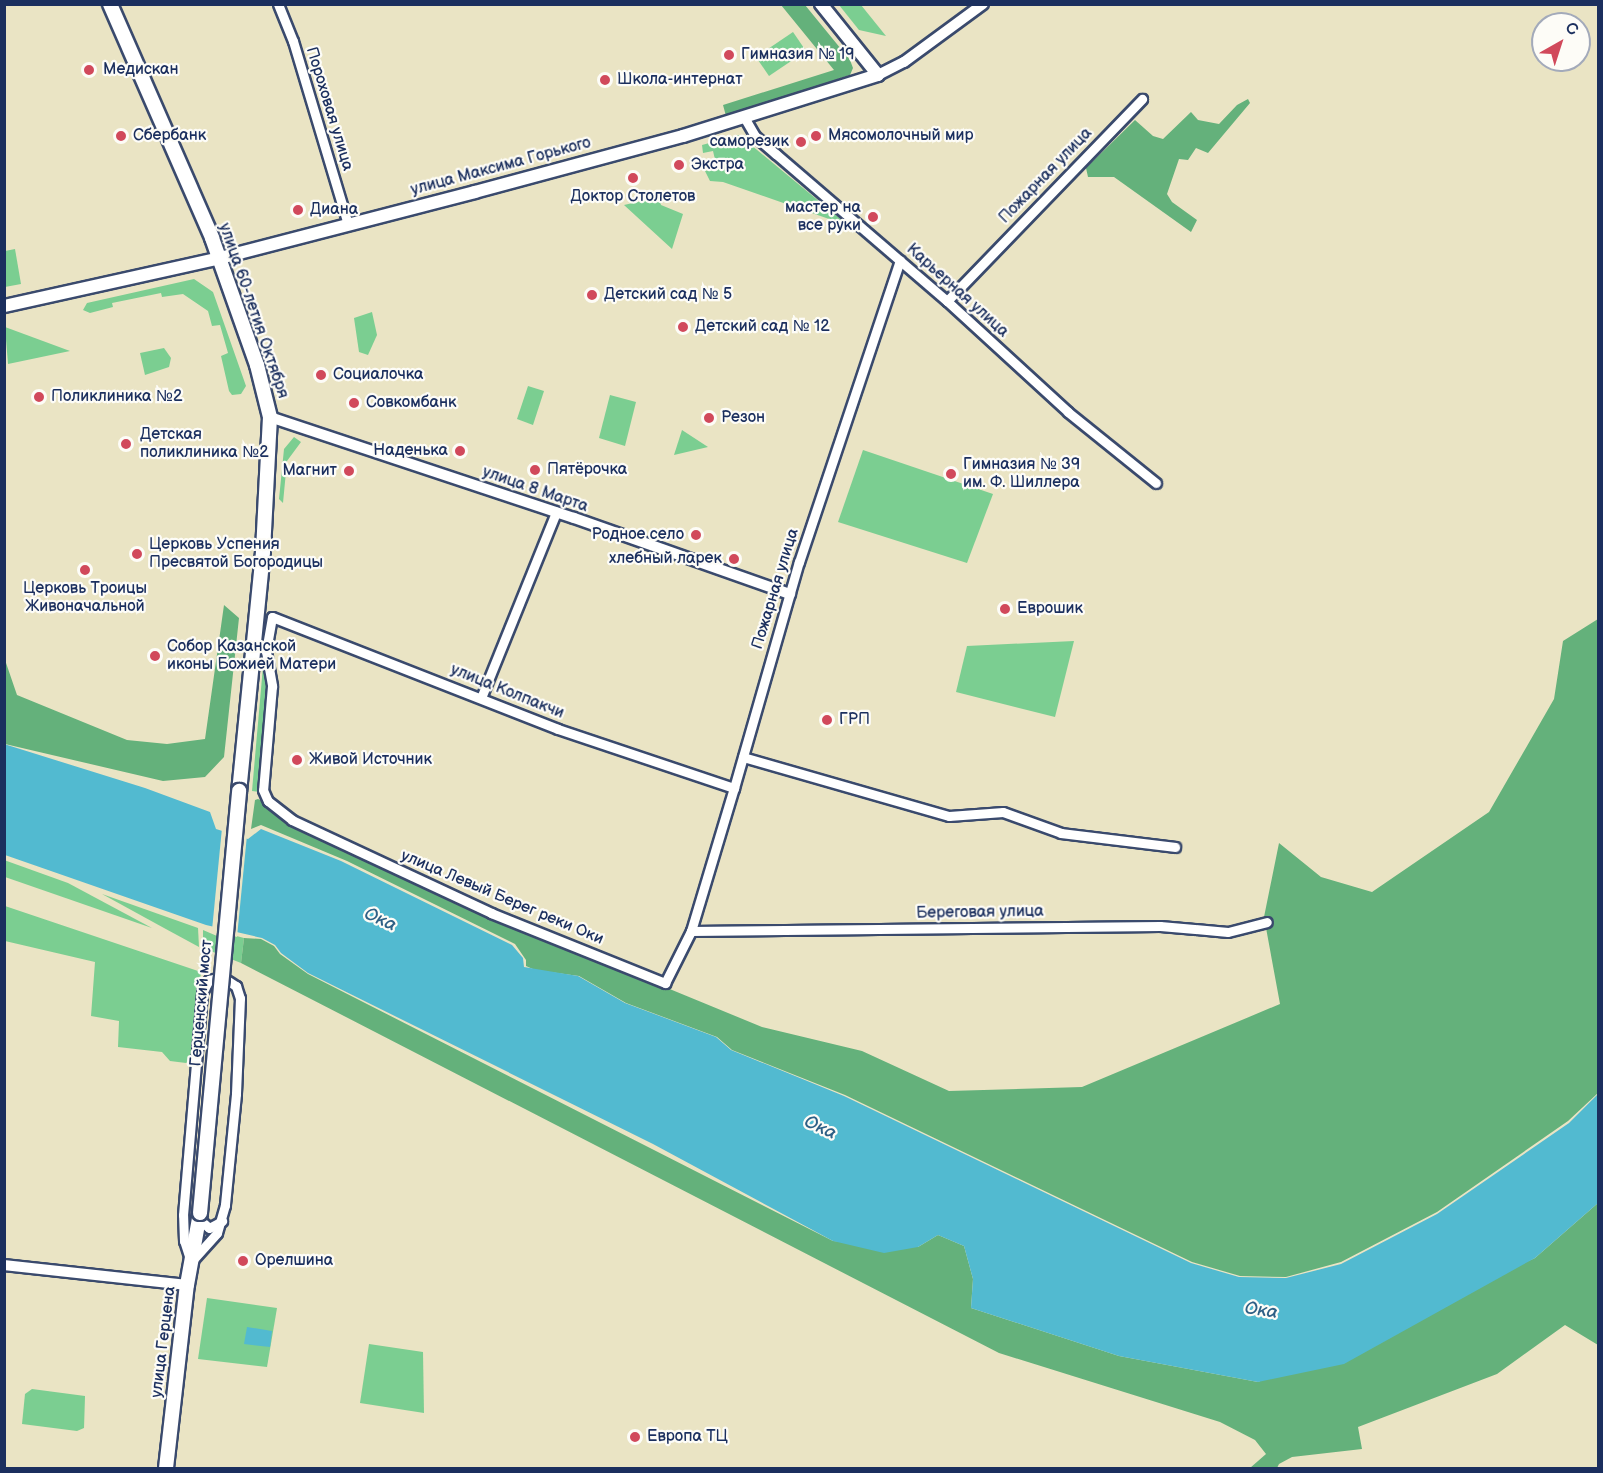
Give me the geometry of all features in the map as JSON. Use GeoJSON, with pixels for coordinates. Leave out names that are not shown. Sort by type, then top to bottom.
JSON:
{"type":"FeatureCollection","features":[{"type":"Feature","properties":{"kind":"main road","name":"улица 60-летия Октября"},"geometry":{"type":"LineString","coordinates":[[110,4],[220,258],[257,365],[270,417],[263,552],[239,791]]}},
{"type":"Feature","properties":{"kind":"main road"},"geometry":{"type":"LineString","coordinates":[[821,4],[878,75]]}},
{"type":"Feature","properties":{"kind":"main road","name":"улица Максима Горького"},"geometry":{"type":"LineString","coordinates":[[4,306],[220,258],[683,136],[878,75]]}},
{"type":"Feature","properties":{"kind":"main road","name":"Герценский мост"},"geometry":{"type":"LineString","coordinates":[[199,1216],[239,791]]}},
{"type":"Feature","properties":{"kind":"main road","name":"улица Герцена"},"geometry":{"type":"LineString","coordinates":[[166,1468],[187,1285],[199,1216]]}},
{"type":"Feature","properties":{"kind":"street","name":"Пороховая улица"},"geometry":{"type":"LineString","coordinates":[[278,4],[293,41],[348,224]]}},
{"type":"Feature","properties":{"kind":"street","name":"улица Максима Горького"},"geometry":{"type":"LineString","coordinates":[[878,75],[904,62],[983,4]]}},
{"type":"Feature","properties":{"kind":"street","name":"Пожарная улица"},"geometry":{"type":"LineString","coordinates":[[947,301],[1142,99]]}},
{"type":"Feature","properties":{"kind":"street","name":"Карьерная улица"},"geometry":{"type":"LineString","coordinates":[[744,117],[755,136],[947,301],[1068,412],[1156,483]]}},
{"type":"Feature","properties":{"kind":"street","name":"Пожарная улица"},"geometry":{"type":"LineString","coordinates":[[691,930],[790,594],[900,260]]}},
{"type":"Feature","properties":{"kind":"street","name":"улица 8 Марта"},"geometry":{"type":"LineString","coordinates":[[270,417],[556,512],[790,594]]}},
{"type":"Feature","properties":{"kind":"street"},"geometry":{"type":"LineString","coordinates":[[481,698],[556,512]]}},
{"type":"Feature","properties":{"kind":"street","name":"улица Колпакчи"},"geometry":{"type":"LineString","coordinates":[[278,809],[268,801],[263,790],[272,686],[266,651],[272,617],[558,729],[734,788]]}},
{"type":"Feature","properties":{"kind":"street"},"geometry":{"type":"LineString","coordinates":[[742,757],[949,816],[1003,812],[1061,833],[1175,847]]}},
{"type":"Feature","properties":{"kind":"street","name":"улица Левый Берег реки Оки"},"geometry":{"type":"LineString","coordinates":[[278,809],[292,820],[491,913],[665,983],[691,930]]}},
{"type":"Feature","properties":{"kind":"street","name":"Береговая улица"},"geometry":{"type":"LineString","coordinates":[[691,930],[1160,926],[1228,932],[1267,922]]}},
{"type":"Feature","properties":{"kind":"street"},"geometry":{"type":"LineString","coordinates":[[222,977],[236,986],[240,1013],[236,1094],[222,1221],[209,1244],[191,1262],[184,1241],[186,1182],[202,992],[209,980],[222,977]]}},
{"type":"Feature","properties":{"kind":"street"},"geometry":{"type":"LineString","coordinates":[[199,1216],[209,1228],[222,1221]]}},
{"type":"Feature","properties":{"kind":"street"},"geometry":{"type":"LineString","coordinates":[[4,1265],[187,1285]]}},
{"type":"Feature","properties":{"kind":"green space"},"geometry":{"type":"Polygon","coordinates":[[[781,5],[805,5],[850,60],[853,68],[850,75],[726,116],[723,105],[834,70],[781,5]]]}},
{"type":"Feature","properties":{"kind":"green space"},"geometry":{"type":"Polygon","coordinates":[[[839,5],[861,5],[886,36],[859,30],[839,5]]]}},
{"type":"Feature","properties":{"kind":"green space"},"geometry":{"type":"Polygon","coordinates":[[[793,32],[806,51],[769,76],[756,57],[793,32]]]}},
{"type":"Feature","properties":{"kind":"green space"},"geometry":{"type":"Polygon","coordinates":[[[1248,99],[1250,103],[1208,153],[1196,148],[1188,160],[1179,159],[1167,194],[1172,202],[1197,220],[1191,232],[1114,177],[1088,177],[1086,168],[1135,120],[1153,136],[1163,139],[1191,112],[1198,120],[1219,124],[1237,105],[1248,99]]]}},
{"type":"Feature","properties":{"kind":"green space"},"geometry":{"type":"Polygon","coordinates":[[[739,135],[849,226],[723,182],[710,181],[705,171],[717,168],[713,151],[703,153],[702,145],[739,135]]]}},
{"type":"Feature","properties":{"kind":"green space"},"geometry":{"type":"Polygon","coordinates":[[[659,197],[661,205],[683,214],[672,249],[624,205],[659,197]]]}},
{"type":"Feature","properties":{"kind":"green space"},"geometry":{"type":"Polygon","coordinates":[[[15,249],[21,284],[5,287],[5,251],[15,249]]]}},
{"type":"Feature","properties":{"kind":"green space"},"geometry":{"type":"Polygon","coordinates":[[[194,279],[213,292],[246,386],[241,394],[232,395],[229,391],[221,356],[228,353],[220,325],[212,326],[208,311],[183,294],[162,297],[161,293],[112,303],[113,307],[90,313],[83,310],[87,303],[194,279]]]}},
{"type":"Feature","properties":{"kind":"green space"},"geometry":{"type":"Polygon","coordinates":[[[372,312],[377,335],[368,355],[359,352],[354,318],[372,312]]]}},
{"type":"Feature","properties":{"kind":"green space"},"geometry":{"type":"Polygon","coordinates":[[[5,327],[70,351],[8,364],[5,327]]]}},
{"type":"Feature","properties":{"kind":"green space"},"geometry":{"type":"Polygon","coordinates":[[[164,348],[171,358],[169,367],[145,375],[140,353],[164,348]]]}},
{"type":"Feature","properties":{"kind":"green space"},"geometry":{"type":"Polygon","coordinates":[[[528,386],[544,391],[533,425],[517,419],[528,386]]]}},
{"type":"Feature","properties":{"kind":"green space"},"geometry":{"type":"Polygon","coordinates":[[[610,395],[636,402],[625,446],[599,438],[610,395]]]}},
{"type":"Feature","properties":{"kind":"green space"},"geometry":{"type":"Polygon","coordinates":[[[682,430],[708,447],[674,455],[682,430]]]}},
{"type":"Feature","properties":{"kind":"green space"},"geometry":{"type":"Polygon","coordinates":[[[294,437],[301,442],[287,461],[283,503],[279,499],[284,449],[294,437]]]}},
{"type":"Feature","properties":{"kind":"green space"},"geometry":{"type":"Polygon","coordinates":[[[863,450],[993,494],[967,563],[838,522],[863,450]]]}},
{"type":"Feature","properties":{"kind":"green space"},"geometry":{"type":"Polygon","coordinates":[[[224,605],[239,618],[224,757],[205,777],[163,781],[5,744],[4,657],[17,695],[127,740],[167,744],[205,739],[224,605]]]}},
{"type":"Feature","properties":{"kind":"green space"},"geometry":{"type":"Polygon","coordinates":[[[1598,619],[1598,1093],[1568,1121],[1437,1212],[1341,1262],[1286,1277],[1240,1276],[1192,1262],[845,1095],[732,1050],[717,1037],[626,1003],[579,976],[535,970],[526,966],[526,960],[515,944],[347,861],[261,825],[251,829],[255,800],[258,799],[490,915],[762,1027],[862,1051],[949,1091],[1082,1087],[1280,1004],[1264,917],[1279,843],[1321,877],[1372,892],[1489,812],[1554,699],[1563,641],[1598,619]]]}},
{"type":"Feature","properties":{"kind":"green space"},"geometry":{"type":"Polygon","coordinates":[[[1074,641],[1055,717],[956,692],[967,646],[1074,641]]]}},
{"type":"Feature","properties":{"kind":"green space"},"geometry":{"type":"Polygon","coordinates":[[[264,655],[269,684],[260,792],[252,791],[264,655]]]}},
{"type":"Feature","properties":{"kind":"green space"},"geometry":{"type":"Polygon","coordinates":[[[4,860],[68,883],[152,928],[5,877],[4,860]]]}},
{"type":"Feature","properties":{"kind":"green space"},"geometry":{"type":"Polygon","coordinates":[[[102,894],[198,928],[199,947],[164,928],[102,894]]]}},
{"type":"Feature","properties":{"kind":"green space"},"geometry":{"type":"Polygon","coordinates":[[[5,906],[201,972],[192,1060],[186,1063],[170,1061],[162,1052],[118,1047],[119,1021],[91,1016],[95,962],[5,941],[5,906]]]}},
{"type":"Feature","properties":{"kind":"green space"},"geometry":{"type":"Polygon","coordinates":[[[203,930],[217,936],[218,931],[244,938],[241,963],[203,948],[203,930]]]}},
{"type":"Feature","properties":{"kind":"green space"},"geometry":{"type":"Polygon","coordinates":[[[244,938],[261,939],[274,946],[280,954],[308,974],[833,1241],[918,1247],[938,1235],[964,1246],[973,1279],[971,1308],[1119,1356],[1258,1382],[1535,1258],[1598,1203],[1598,1345],[1565,1325],[1497,1374],[1358,1427],[1362,1449],[1292,1457],[1279,1464],[1277,1468],[1250,1468],[1266,1454],[1255,1440],[1220,1422],[999,1353],[241,963],[244,938]]]}},
{"type":"Feature","properties":{"kind":"green space"},"geometry":{"type":"Polygon","coordinates":[[[207,1298],[277,1308],[267,1367],[198,1359],[207,1298]]]}},
{"type":"Feature","properties":{"kind":"green space"},"geometry":{"type":"Polygon","coordinates":[[[369,1344],[423,1352],[424,1413],[360,1403],[369,1344]]]}},
{"type":"Feature","properties":{"kind":"green space"},"geometry":{"type":"Polygon","coordinates":[[[32,1389],[85,1396],[84,1428],[77,1431],[22,1424],[25,1394],[32,1389]]]}},
{"type":"Feature","properties":{"kind":"water","name":"Ока"},"geometry":{"type":"Polygon","coordinates":[[[4,744],[145,788],[210,812],[216,829],[248,839],[261,829],[341,861],[512,945],[523,958],[524,967],[578,976],[625,1003],[716,1037],[731,1050],[844,1096],[1191,1263],[1239,1277],[1286,1278],[1341,1264],[1437,1214],[1569,1123],[1598,1094],[1598,1203],[1535,1258],[1344,1364],[1258,1382],[1119,1356],[971,1308],[973,1279],[964,1246],[938,1235],[918,1247],[884,1253],[833,1241],[653,1144],[308,973],[281,953],[275,945],[262,938],[206,925],[5,855],[4,744]]]}},
{"type":"Feature","properties":{"kind":"water"},"geometry":{"type":"Polygon","coordinates":[[[247,1327],[272,1331],[270,1347],[244,1344],[247,1327]]]}},
{"type":"Feature","properties":{"kind":"pier"},"geometry":{"type":"Polygon","coordinates":[[[222,828],[247,835],[237,937],[212,930],[222,828]]]}},
{"type":"Feature","properties":{"kind":"place","name":"Гимназия № 19"},"geometry":{"type":"Point","coordinates":[729,55]}},
{"type":"Feature","properties":{"kind":"place","name":"Медискан"},"geometry":{"type":"Point","coordinates":[89,70]}},
{"type":"Feature","properties":{"kind":"place","name":"Школа-интернат"},"geometry":{"type":"Point","coordinates":[605,80]}},
{"type":"Feature","properties":{"kind":"place","name":"Сбербанк"},"geometry":{"type":"Point","coordinates":[121,136]}},
{"type":"Feature","properties":{"kind":"place","name":"Мясомолочный мир"},"geometry":{"type":"Point","coordinates":[816,136]}},
{"type":"Feature","properties":{"kind":"place","name":"саморезик"},"geometry":{"type":"Point","coordinates":[801,142]}},
{"type":"Feature","properties":{"kind":"place","name":"Экстра"},"geometry":{"type":"Point","coordinates":[679,165]}},
{"type":"Feature","properties":{"kind":"place","name":"Доктор Столетов"},"geometry":{"type":"Point","coordinates":[633,178]}},
{"type":"Feature","properties":{"kind":"place","name":"Диана"},"geometry":{"type":"Point","coordinates":[298,210]}},
{"type":"Feature","properties":{"kind":"place","name":"мастер на все руки"},"geometry":{"type":"Point","coordinates":[873,217]}},
{"type":"Feature","properties":{"kind":"place","name":"Детский сад № 5"},"geometry":{"type":"Point","coordinates":[592,295]}},
{"type":"Feature","properties":{"kind":"place","name":"Детский сад № 12"},"geometry":{"type":"Point","coordinates":[683,327]}},
{"type":"Feature","properties":{"kind":"place","name":"Социалочка"},"geometry":{"type":"Point","coordinates":[321,375]}},
{"type":"Feature","properties":{"kind":"place","name":"Поликлиника №2"},"geometry":{"type":"Point","coordinates":[39,397]}},
{"type":"Feature","properties":{"kind":"place","name":"Совкомбанк"},"geometry":{"type":"Point","coordinates":[354,403]}},
{"type":"Feature","properties":{"kind":"place","name":"Резон"},"geometry":{"type":"Point","coordinates":[709,418]}},
{"type":"Feature","properties":{"kind":"place","name":"Детская поликлиника №2"},"geometry":{"type":"Point","coordinates":[126,444]}},
{"type":"Feature","properties":{"kind":"place","name":"Наденька"},"geometry":{"type":"Point","coordinates":[460,451]}},
{"type":"Feature","properties":{"kind":"place","name":"Пятёрочка"},"geometry":{"type":"Point","coordinates":[535,470]}},
{"type":"Feature","properties":{"kind":"place","name":"Магнит"},"geometry":{"type":"Point","coordinates":[349,471]}},
{"type":"Feature","properties":{"kind":"place","name":"Гимназия № 39 им. Ф. Шиллера"},"geometry":{"type":"Point","coordinates":[951,474]}},
{"type":"Feature","properties":{"kind":"place","name":"Родное село"},"geometry":{"type":"Point","coordinates":[696,535]}},
{"type":"Feature","properties":{"kind":"place","name":"Церковь Успения Пресвятой Богородицы"},"geometry":{"type":"Point","coordinates":[137,554]}},
{"type":"Feature","properties":{"kind":"place","name":"хлебный ларек"},"geometry":{"type":"Point","coordinates":[734,559]}},
{"type":"Feature","properties":{"kind":"place","name":"Церковь Троицы Живоначальной"},"geometry":{"type":"Point","coordinates":[85,570]}},
{"type":"Feature","properties":{"kind":"place","name":"Еврошик"},"geometry":{"type":"Point","coordinates":[1005,609]}},
{"type":"Feature","properties":{"kind":"place","name":"Собор Казанской иконы Божией Матери"},"geometry":{"type":"Point","coordinates":[155,656]}},
{"type":"Feature","properties":{"kind":"place","name":"ГРП"},"geometry":{"type":"Point","coordinates":[827,720]}},
{"type":"Feature","properties":{"kind":"place","name":"Живой Источник"},"geometry":{"type":"Point","coordinates":[297,760]}},
{"type":"Feature","properties":{"kind":"place","name":"Орелшина"},"geometry":{"type":"Point","coordinates":[243,1261]}},
{"type":"Feature","properties":{"kind":"place","name":"Европа ТЦ"},"geometry":{"type":"Point","coordinates":[635,1437]}}]}
